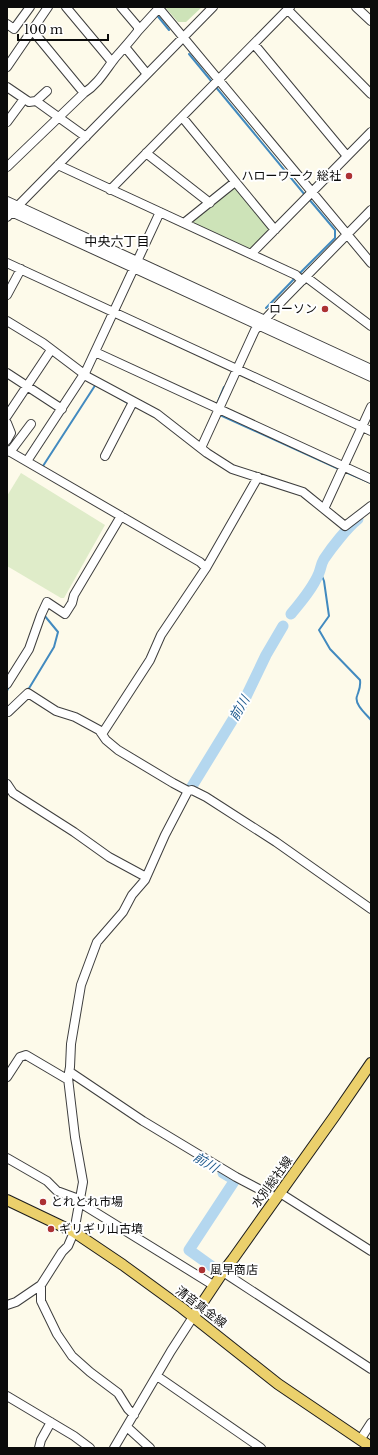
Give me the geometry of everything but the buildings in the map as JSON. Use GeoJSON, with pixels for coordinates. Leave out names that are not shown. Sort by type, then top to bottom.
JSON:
{"type":"FeatureCollection","features":[{"type":"Feature","properties":{"kind":"main road","name":"水別総社線"},"geometry":{"type":"LineString","coordinates":[[193,1317],[222,1272],[278,1196],[371,1063]]}},
{"type":"Feature","properties":{"kind":"main road","name":"清音真金線"},"geometry":{"type":"LineString","coordinates":[[7,1200],[74,1232],[123,1265],[193,1317],[278,1384],[371,1447]]}},
{"type":"Feature","properties":{"kind":"street"},"geometry":{"type":"LineString","coordinates":[[7,24],[14,29],[30,7]]}},
{"type":"Feature","properties":{"kind":"street"},"geometry":{"type":"LineString","coordinates":[[7,67],[48,7]]}},
{"type":"Feature","properties":{"kind":"street"},"geometry":{"type":"LineString","coordinates":[[66,7],[112,62]]}},
{"type":"Feature","properties":{"kind":"street"},"geometry":{"type":"LineString","coordinates":[[121,7],[138,27],[138,31]]}},
{"type":"Feature","properties":{"kind":"street"},"geometry":{"type":"LineString","coordinates":[[11,211],[214,7]]}},
{"type":"Feature","properties":{"kind":"street"},"geometry":{"type":"LineString","coordinates":[[356,7],[371,21]]}},
{"type":"Feature","properties":{"kind":"street"},"geometry":{"type":"LineString","coordinates":[[110,190],[289,8],[371,94]]}},
{"type":"Feature","properties":{"kind":"street"},"geometry":{"type":"LineString","coordinates":[[7,167],[95,84],[157,10],[184,38],[216,83],[309,195],[347,234],[371,263]]}},
{"type":"Feature","properties":{"kind":"street"},"geometry":{"type":"LineString","coordinates":[[32,30],[84,93]]}},
{"type":"Feature","properties":{"kind":"street"},"geometry":{"type":"LineString","coordinates":[[254,44],[347,156]]}},
{"type":"Feature","properties":{"kind":"street"},"geometry":{"type":"LineString","coordinates":[[124,48],[147,74]]}},
{"type":"Feature","properties":{"kind":"street"},"geometry":{"type":"LineString","coordinates":[[8,89],[29,102],[36,101],[47,91]]}},
{"type":"Feature","properties":{"kind":"street"},"geometry":{"type":"LineString","coordinates":[[7,122],[24,99]]}},
{"type":"Feature","properties":{"kind":"street"},"geometry":{"type":"LineString","coordinates":[[36,101],[86,137]]}},
{"type":"Feature","properties":{"kind":"street"},"geometry":{"type":"LineString","coordinates":[[182,117],[275,230]]}},
{"type":"Feature","properties":{"kind":"street"},"geometry":{"type":"LineString","coordinates":[[251,254],[371,132]]}},
{"type":"Feature","properties":{"kind":"street"},"geometry":{"type":"LineString","coordinates":[[146,153],[210,202]]}},
{"type":"Feature","properties":{"kind":"street"},"geometry":{"type":"LineString","coordinates":[[58,165],[301,277],[371,326]]}},
{"type":"Feature","properties":{"kind":"street"},"geometry":{"type":"LineString","coordinates":[[184,224],[235,182]]}},
{"type":"Feature","properties":{"kind":"street"},"geometry":{"type":"LineString","coordinates":[[7,201],[11,211],[371,370]]}},
{"type":"Feature","properties":{"kind":"street"},"geometry":{"type":"LineString","coordinates":[[201,448],[219,409],[235,368],[255,330],[301,277],[371,210]]}},
{"type":"Feature","properties":{"kind":"street"},"geometry":{"type":"LineString","coordinates":[[27,461],[84,376],[160,212]]}},
{"type":"Feature","properties":{"kind":"street"},"geometry":{"type":"LineString","coordinates":[[7,263],[371,431]]}},
{"type":"Feature","properties":{"kind":"street"},"geometry":{"type":"LineString","coordinates":[[7,295],[21,270]]}},
{"type":"Feature","properties":{"kind":"street"},"geometry":{"type":"LineString","coordinates":[[8,322],[43,343],[51,351],[84,376],[132,404],[157,414],[201,448],[232,469],[257,479],[302,492],[345,526],[371,506]]}},
{"type":"Feature","properties":{"kind":"street"},"geometry":{"type":"LineString","coordinates":[[262,323],[371,377]]}},
{"type":"Feature","properties":{"kind":"street"},"geometry":{"type":"LineString","coordinates":[[7,416],[51,351]]}},
{"type":"Feature","properties":{"kind":"street"},"geometry":{"type":"LineString","coordinates":[[95,352],[219,409],[342,469],[371,479]]}},
{"type":"Feature","properties":{"kind":"street"},"geometry":{"type":"LineString","coordinates":[[7,373],[62,409]]}},
{"type":"Feature","properties":{"kind":"street"},"geometry":{"type":"LineString","coordinates":[[105,456],[132,404]]}},
{"type":"Feature","properties":{"kind":"street"},"geometry":{"type":"LineString","coordinates":[[324,509],[371,407]]}},
{"type":"Feature","properties":{"kind":"street"},"geometry":{"type":"LineString","coordinates":[[7,423],[11,433],[7,440]]}},
{"type":"Feature","properties":{"kind":"street"},"geometry":{"type":"LineString","coordinates":[[31,424],[9,451],[200,562],[206,568]]}},
{"type":"Feature","properties":{"kind":"street"},"geometry":{"type":"LineString","coordinates":[[102,734],[150,660],[160,635],[206,568],[257,479]]}},
{"type":"Feature","properties":{"kind":"street"},"geometry":{"type":"LineString","coordinates":[[7,684],[29,649],[41,614],[47,602],[66,614],[72,603],[74,595],[121,516]]}},
{"type":"Feature","properties":{"kind":"street"},"geometry":{"type":"LineString","coordinates":[[8,712],[28,693],[56,711],[75,717],[99,730],[109,743],[118,750],[173,783],[188,791],[192,790],[206,798],[276,842],[371,909]]}},
{"type":"Feature","properties":{"kind":"street"},"geometry":{"type":"LineString","coordinates":[[7,784],[13,793],[74,832],[94,847],[146,877]]}},
{"type":"Feature","properties":{"kind":"street"},"geometry":{"type":"LineString","coordinates":[[7,1305],[16,1302],[41,1285],[62,1252],[68,1246],[74,1232],[78,1200],[83,1182],[75,1137],[69,1075],[71,1044],[81,984],[97,942],[123,912],[132,895],[146,877],[164,834],[188,791]]}},
{"type":"Feature","properties":{"kind":"street"},"geometry":{"type":"LineString","coordinates":[[7,1077],[20,1057],[26,1055],[65,1078],[69,1075]]}},
{"type":"Feature","properties":{"kind":"street"},"geometry":{"type":"LineString","coordinates":[[69,1075],[236,1177],[278,1196],[371,1251]]}},
{"type":"Feature","properties":{"kind":"street"},"geometry":{"type":"LineString","coordinates":[[7,1158],[47,1181],[57,1191],[74,1197],[213,1285]]}},
{"type":"Feature","properties":{"kind":"street"},"geometry":{"type":"LineString","coordinates":[[222,1272],[371,1369]]}},
{"type":"Feature","properties":{"kind":"street"},"geometry":{"type":"LineString","coordinates":[[41,1285],[41,1302],[57,1334],[72,1356],[118,1393],[128,1409],[134,1415]]}},
{"type":"Feature","properties":{"kind":"street"},"geometry":{"type":"LineString","coordinates":[[114,1448],[171,1351],[193,1317]]}},
{"type":"Feature","properties":{"kind":"street"},"geometry":{"type":"LineString","coordinates":[[157,1376],[261,1448]]}},
{"type":"Feature","properties":{"kind":"street"},"geometry":{"type":"LineString","coordinates":[[7,1396],[37,1412],[90,1448]]}},
{"type":"Feature","properties":{"kind":"street"},"geometry":{"type":"LineString","coordinates":[[39,1448],[41,1440],[51,1422]]}},
{"type":"Feature","properties":{"kind":"street"},"geometry":{"type":"LineString","coordinates":[[360,1440],[371,1423]]}},
{"type":"Feature","properties":{"kind":"street"},"geometry":{"type":"LineString","coordinates":[[127,1427],[150,1448]]}},
{"type":"Feature","properties":{"kind":"green space"},"geometry":{"type":"Polygon","coordinates":[[[165,7],[202,7],[186,22],[178,22],[165,7]]]}},
{"type":"Feature","properties":{"kind":"green space"},"geometry":{"type":"Polygon","coordinates":[[[235,186],[270,228],[270,232],[252,251],[190,223],[235,186]]]}},
{"type":"Feature","properties":{"kind":"green space"},"geometry":{"type":"Polygon","coordinates":[[[21,473],[105,525],[64,598],[61,598],[7,566],[7,496],[21,473]]]}},
{"type":"Feature","properties":{"kind":"waterway"},"geometry":{"type":"LineString","coordinates":[[156,14],[169,30]]}},
{"type":"Feature","properties":{"kind":"waterway"},"geometry":{"type":"LineString","coordinates":[[189,54],[212,82]]}},
{"type":"Feature","properties":{"kind":"waterway"},"geometry":{"type":"LineString","coordinates":[[215,86],[305,195]]}},
{"type":"Feature","properties":{"kind":"waterway"},"geometry":{"type":"LineString","coordinates":[[298,275],[335,238],[335,230],[308,198]]}},
{"type":"Feature","properties":{"kind":"waterway"},"geometry":{"type":"LineString","coordinates":[[266,308],[295,278]]}},
{"type":"Feature","properties":{"kind":"waterway"},"geometry":{"type":"LineString","coordinates":[[43,466],[96,384]]}},
{"type":"Feature","properties":{"kind":"waterway"},"geometry":{"type":"LineString","coordinates":[[217,404],[224,387]]}},
{"type":"Feature","properties":{"kind":"waterway"},"geometry":{"type":"LineString","coordinates":[[109,392],[129,404]]}},
{"type":"Feature","properties":{"kind":"waterway"},"geometry":{"type":"LineString","coordinates":[[220,415],[339,469]]}},
{"type":"Feature","properties":{"kind":"waterway"},"geometry":{"type":"LineString","coordinates":[[343,471],[371,483]]}},
{"type":"Feature","properties":{"kind":"waterway","name":"前川"},"geometry":{"type":"LineString","coordinates":[[291,614],[314,584],[327,554],[335,543],[358,519]]}},
{"type":"Feature","properties":{"kind":"waterway"},"geometry":{"type":"LineString","coordinates":[[320,571],[324,581],[329,616],[319,630],[330,649],[360,680],[357,702],[371,720]]}},
{"type":"Feature","properties":{"kind":"waterway"},"geometry":{"type":"LineString","coordinates":[[28,690],[54,647],[58,632],[44,615]]}},
{"type":"Feature","properties":{"kind":"waterway","name":"前川"},"geometry":{"type":"LineString","coordinates":[[191,788],[243,703],[266,655],[283,626]]}},
{"type":"Feature","properties":{"kind":"waterway"},"geometry":{"type":"LineString","coordinates":[[7,691],[9,686]]}},
{"type":"Feature","properties":{"kind":"waterway","name":"前川"},"geometry":{"type":"LineString","coordinates":[[214,1268],[189,1250],[235,1180],[223,1173]]}},
{"type":"Feature","properties":{"kind":"place","name":"ハローワーク 総社"},"geometry":{"type":"Point","coordinates":[349,176]}},
{"type":"Feature","properties":{"kind":"place","name":"ローソン"},"geometry":{"type":"Point","coordinates":[325,309]}},
{"type":"Feature","properties":{"kind":"place","name":"とれとれ市場"},"geometry":{"type":"Point","coordinates":[43,1202]}},
{"type":"Feature","properties":{"kind":"place","name":"ギリギリ山古墳"},"geometry":{"type":"Point","coordinates":[51,1229]}},
{"type":"Feature","properties":{"kind":"place","name":"風早商店"},"geometry":{"type":"Point","coordinates":[202,1270]}},
{"type":"Feature","properties":{"kind":"district","name":"中央六丁目"},"geometry":{"type":"Point","coordinates":[117,241]}}]}
